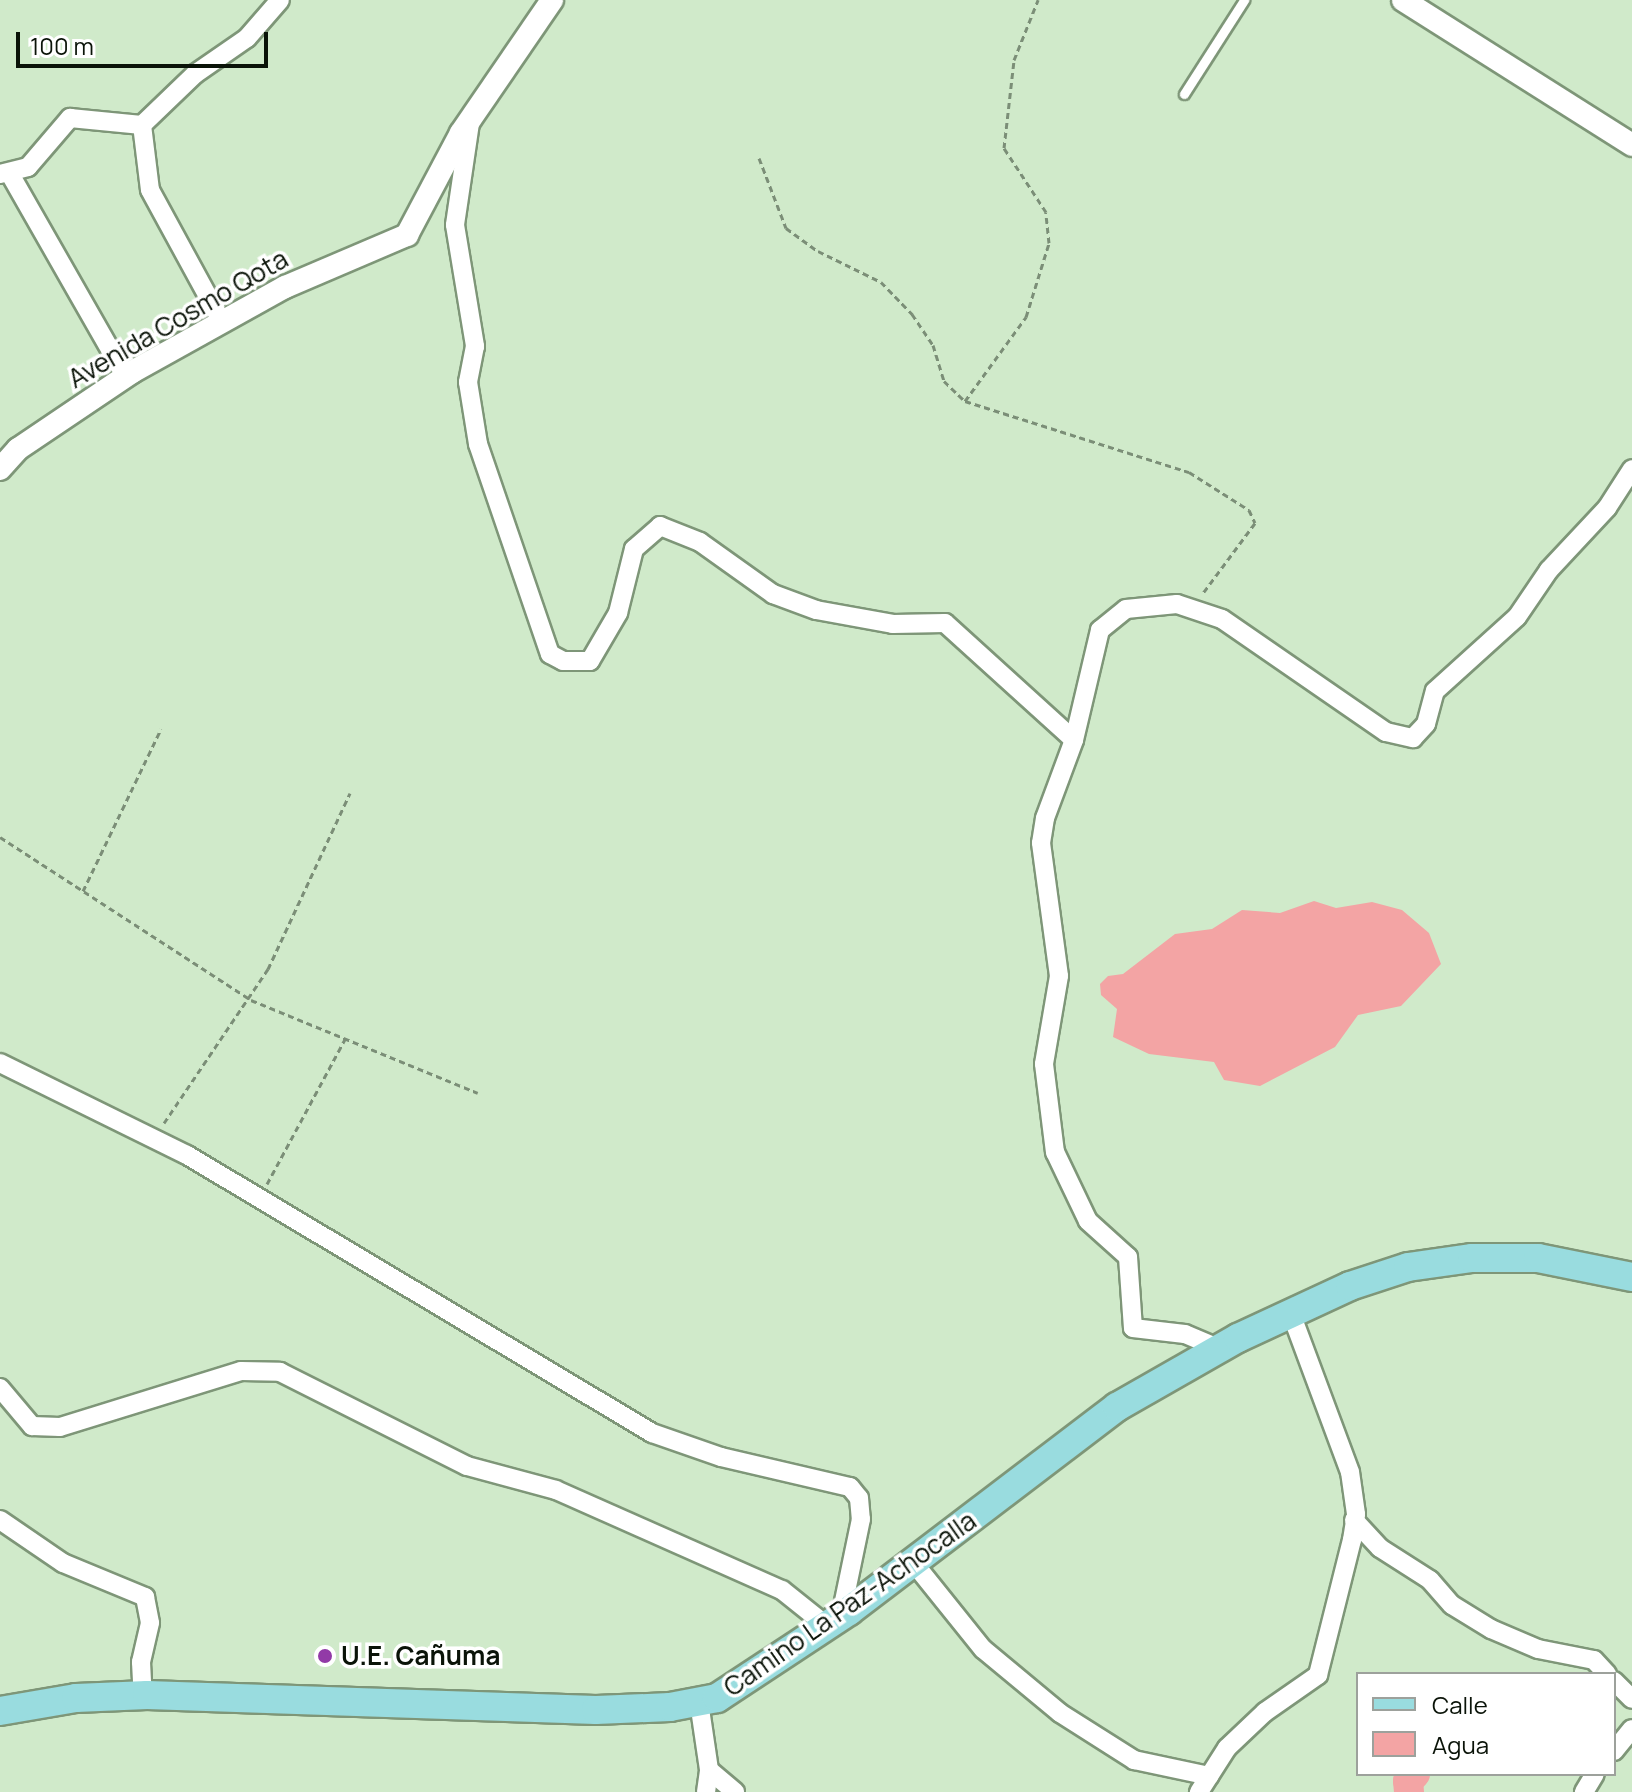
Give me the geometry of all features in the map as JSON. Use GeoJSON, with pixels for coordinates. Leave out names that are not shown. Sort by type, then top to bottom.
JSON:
{"type":"FeatureCollection","features":[{"type":"Feature","properties":{"kind":"main road","name":"Camino La Paz-Achocalla"},"geometry":{"type":"LineString","coordinates":[[0,1711],[76,1698],[143,1695],[596,1710],[717,1698],[834,1621],[1117,1407],[1218,1348],[1291,1313],[1408,1267],[1472,1258],[1538,1258],[1632,1277]]}},
{"type":"Feature","properties":{"kind":"street"},"geometry":{"type":"LineString","coordinates":[[125,376],[5,174],[28,167],[70,118],[142,125],[195,74],[247,38],[280,0]]}},
{"type":"Feature","properties":{"kind":"street"},"geometry":{"type":"LineString","coordinates":[[1403,0],[1632,145]]}},
{"type":"Feature","properties":{"kind":"street","name":"Avenida Cosmo Qota"},"geometry":{"type":"LineString","coordinates":[[0,469],[18,449],[125,376],[285,287],[407,235],[471,116],[544,2]]}},
{"type":"Feature","properties":{"kind":"street"},"geometry":{"type":"LineString","coordinates":[[471,116],[455,225],[475,346],[468,382],[478,444],[550,654],[563,661],[590,661],[618,613],[634,549],[660,526],[700,542],[773,594],[816,610],[893,624],[945,623],[1074,740]]}},
{"type":"Feature","properties":{"kind":"street"},"geometry":{"type":"LineString","coordinates":[[142,125],[150,190],[222,322]]}},
{"type":"Feature","properties":{"kind":"street"},"geometry":{"type":"LineString","coordinates":[[1218,1348],[1185,1334],[1133,1328],[1128,1257],[1088,1221],[1055,1152],[1044,1064],[1058,966],[1041,843],[1045,818],[1074,740],[1094,649],[1109,618],[1156,605],[1194,606],[1245,632],[1386,732],[1413,738],[1426,724],[1435,691],[1517,617],[1549,570],[1607,508],[1632,469]]}},
{"type":"Feature","properties":{"kind":"street"},"geometry":{"type":"LineString","coordinates":[[0,1063],[154,1136],[258,1201],[383,1268],[652,1433],[721,1457],[850,1487],[859,1498],[861,1519],[834,1621],[782,1590],[556,1490],[467,1466],[280,1372],[241,1371],[60,1427],[32,1426],[0,1388]]}},
{"type":"Feature","properties":{"kind":"street"},"geometry":{"type":"LineString","coordinates":[[913,1562],[983,1649],[1060,1713],[1134,1760],[1204,1784],[1227,1748],[1265,1712],[1318,1675],[1354,1520],[1350,1472],[1291,1313]]}},
{"type":"Feature","properties":{"kind":"street"},"geometry":{"type":"LineString","coordinates":[[0,1520],[63,1563],[145,1597],[150,1623],[141,1662],[143,1695]]}},
{"type":"Feature","properties":{"kind":"street"},"geometry":{"type":"LineString","coordinates":[[1354,1520],[1380,1548],[1430,1580],[1452,1605],[1491,1629],[1538,1649],[1594,1660],[1605,1672]]}},
{"type":"Feature","properties":{"kind":"street"},"geometry":{"type":"LineString","coordinates":[[1616,1683],[1632,1699]]}},
{"type":"Feature","properties":{"kind":"street"},"geometry":{"type":"LineString","coordinates":[[699,1702],[709,1770],[706,1792]]}},
{"type":"Feature","properties":{"kind":"street"},"geometry":{"type":"LineString","coordinates":[[1616,1749],[1632,1729]]}},
{"type":"Feature","properties":{"kind":"street"},"geometry":{"type":"LineString","coordinates":[[709,1770],[735,1792]]}},
{"type":"Feature","properties":{"kind":"lane"},"geometry":{"type":"LineString","coordinates":[[1184,94],[1244,0]]}},
{"type":"Feature","properties":{"kind":"path"},"geometry":{"type":"LineString","coordinates":[[965,401],[1026,317],[1049,243],[1046,212],[1004,148],[1014,60],[1038,0]]}},
{"type":"Feature","properties":{"kind":"path"},"geometry":{"type":"LineString","coordinates":[[759,158],[786,228],[818,251],[881,282],[912,314],[933,345],[944,381],[965,401],[1189,472],[1249,510],[1255,523],[1194,606]]}},
{"type":"Feature","properties":{"kind":"path"},"geometry":{"type":"LineString","coordinates":[[83,891],[161,729]]}},
{"type":"Feature","properties":{"kind":"path"},"geometry":{"type":"LineString","coordinates":[[154,1136],[251,1000],[350,793]]}},
{"type":"Feature","properties":{"kind":"path"},"geometry":{"type":"LineString","coordinates":[[0,837],[251,1000],[478,1093]]}},
{"type":"Feature","properties":{"kind":"path"},"geometry":{"type":"LineString","coordinates":[[258,1201],[345,1039]]}},
{"type":"Feature","properties":{"kind":"water"},"geometry":{"type":"Polygon","coordinates":[[[1314,901],[1336,908],[1372,902],[1402,910],[1429,933],[1441,964],[1401,1006],[1358,1015],[1335,1047],[1260,1086],[1224,1080],[1214,1062],[1149,1054],[1113,1037],[1117,1009],[1101,995],[1100,984],[1108,976],[1123,974],[1175,934],[1212,929],[1242,910],[1280,913],[1314,901]]]}},
{"type":"Feature","properties":{"kind":"waterway"},"geometry":{"type":"LineString","coordinates":[[1409,1792],[1408,1781],[1413,1776]]}},
{"type":"Feature","properties":{"kind":"place","name":"U.E. Cañuma"},"geometry":{"type":"Point","coordinates":[325,1656]}}]}
